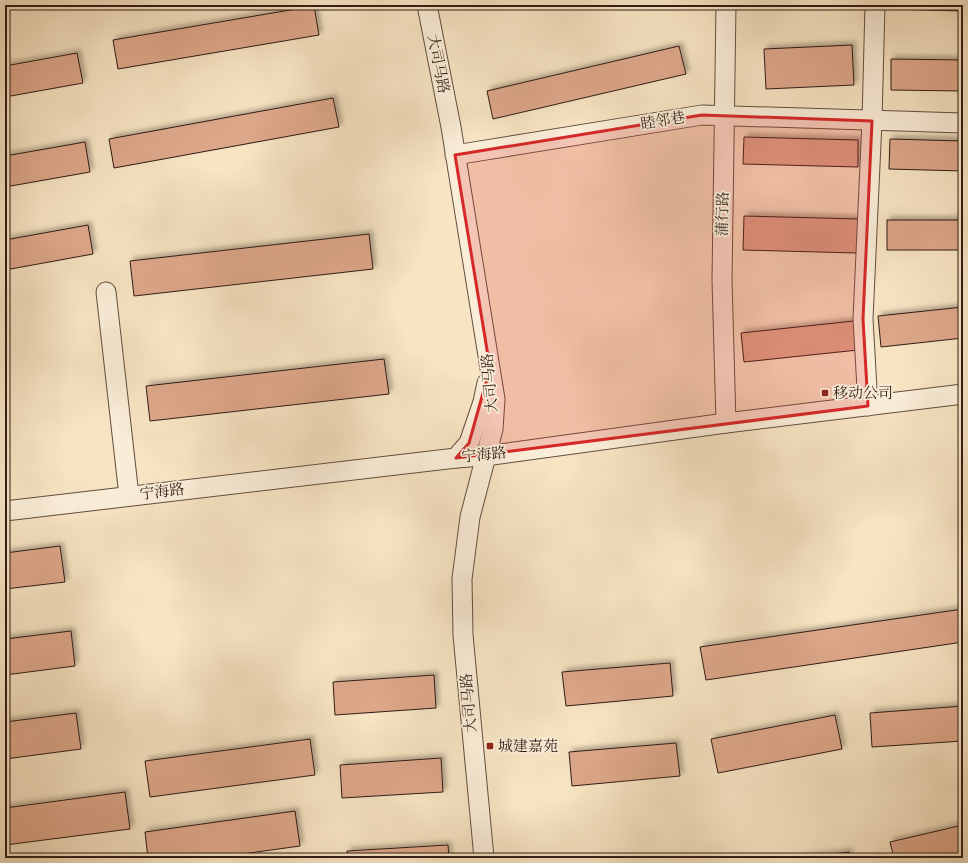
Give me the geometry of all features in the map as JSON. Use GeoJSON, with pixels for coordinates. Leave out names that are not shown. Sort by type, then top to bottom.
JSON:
{"type":"FeatureCollection","features":[{"type":"Feature","properties":{"kind":"street","name":"大司马路"},"geometry":{"type":"LineString","coordinates":[[427,5],[455,155],[495,399],[493,429],[470,517],[462,579],[463,635],[484,858]]}},
{"type":"Feature","properties":{"kind":"street","name":"蒲行路"},"geometry":{"type":"LineString","coordinates":[[726,5],[722,280],[726,423]]}},
{"type":"Feature","properties":{"kind":"street"},"geometry":{"type":"LineString","coordinates":[[868,406],[863,319],[872,121],[875,5]]}},
{"type":"Feature","properties":{"kind":"street","name":"睦邻巷"},"geometry":{"type":"LineString","coordinates":[[455,155],[702,115],[963,123]]}},
{"type":"Feature","properties":{"kind":"street"},"geometry":{"type":"LineString","coordinates":[[106,292],[129,496]]}},
{"type":"Feature","properties":{"kind":"street"},"geometry":{"type":"LineString","coordinates":[[456,458],[469,443],[483,402],[490,368]]}},
{"type":"Feature","properties":{"kind":"street","name":"宁海路"},"geometry":{"type":"LineString","coordinates":[[5,511],[456,458],[485,456],[726,423],[963,394]]}},
{"type":"Feature","properties":{"kind":"highlighted area"},"geometry":{"type":"Polygon","coordinates":[[[702,115],[872,121],[863,319],[868,406],[456,458],[469,443],[490,368],[455,155],[702,115]]]}},
{"type":"Feature","properties":{"kind":"building"},"geometry":{"type":"Polygon","coordinates":[[[890,5],[963,5],[963,11],[890,9],[890,5]]]}},
{"type":"Feature","properties":{"kind":"building"},"geometry":{"type":"Polygon","coordinates":[[[314,6],[319,35],[118,69],[113,40],[314,6]]]}},
{"type":"Feature","properties":{"kind":"building"},"geometry":{"type":"Polygon","coordinates":[[[852,45],[854,85],[766,89],[764,49],[852,45]]]}},
{"type":"Feature","properties":{"kind":"building"},"geometry":{"type":"Polygon","coordinates":[[[679,46],[686,74],[493,119],[487,91],[679,46]]]}},
{"type":"Feature","properties":{"kind":"building"},"geometry":{"type":"Polygon","coordinates":[[[77,53],[83,83],[5,97],[5,66],[77,53]]]}},
{"type":"Feature","properties":{"kind":"building"},"geometry":{"type":"Polygon","coordinates":[[[891,59],[963,60],[963,91],[891,90],[891,59]]]}},
{"type":"Feature","properties":{"kind":"building"},"geometry":{"type":"Polygon","coordinates":[[[333,98],[339,127],[114,168],[109,139],[333,98]]]}},
{"type":"Feature","properties":{"kind":"building"},"geometry":{"type":"Polygon","coordinates":[[[744,137],[858,140],[858,167],[743,164],[744,137]]]}},
{"type":"Feature","properties":{"kind":"building"},"geometry":{"type":"Polygon","coordinates":[[[890,139],[963,141],[963,171],[889,169],[890,139]]]}},
{"type":"Feature","properties":{"kind":"building"},"geometry":{"type":"Polygon","coordinates":[[[85,142],[90,172],[5,187],[5,156],[85,142]]]}},
{"type":"Feature","properties":{"kind":"building"},"geometry":{"type":"Polygon","coordinates":[[[744,216],[858,219],[857,253],[743,250],[744,216]]]}},
{"type":"Feature","properties":{"kind":"building"},"geometry":{"type":"Polygon","coordinates":[[[887,220],[963,220],[963,250],[887,250],[887,220]]]}},
{"type":"Feature","properties":{"kind":"building"},"geometry":{"type":"Polygon","coordinates":[[[88,225],[93,254],[5,270],[5,240],[88,225]]]}},
{"type":"Feature","properties":{"kind":"building"},"geometry":{"type":"Polygon","coordinates":[[[369,234],[373,269],[134,296],[130,261],[369,234]]]}},
{"type":"Feature","properties":{"kind":"building"},"geometry":{"type":"Polygon","coordinates":[[[963,307],[963,338],[881,347],[878,316],[963,307]]]}},
{"type":"Feature","properties":{"kind":"building"},"geometry":{"type":"Polygon","coordinates":[[[854,321],[858,350],[744,362],[741,333],[854,321]]]}},
{"type":"Feature","properties":{"kind":"building"},"geometry":{"type":"Polygon","coordinates":[[[384,359],[389,394],[150,421],[146,386],[384,359]]]}},
{"type":"Feature","properties":{"kind":"building"},"geometry":{"type":"Polygon","coordinates":[[[60,546],[65,582],[5,589],[5,553],[60,546]]]}},
{"type":"Feature","properties":{"kind":"building"},"geometry":{"type":"Polygon","coordinates":[[[963,609],[963,642],[706,680],[700,647],[963,609]]]}},
{"type":"Feature","properties":{"kind":"building"},"geometry":{"type":"Polygon","coordinates":[[[71,631],[75,666],[5,675],[5,639],[71,631]]]}},
{"type":"Feature","properties":{"kind":"building"},"geometry":{"type":"Polygon","coordinates":[[[670,663],[673,696],[566,706],[562,672],[670,663]]]}},
{"type":"Feature","properties":{"kind":"building"},"geometry":{"type":"Polygon","coordinates":[[[434,675],[436,708],[335,715],[333,682],[434,675]]]}},
{"type":"Feature","properties":{"kind":"building"},"geometry":{"type":"Polygon","coordinates":[[[963,706],[963,741],[872,747],[870,713],[963,706]]]}},
{"type":"Feature","properties":{"kind":"building"},"geometry":{"type":"Polygon","coordinates":[[[76,713],[81,749],[5,759],[5,722],[76,713]]]}},
{"type":"Feature","properties":{"kind":"building"},"geometry":{"type":"Polygon","coordinates":[[[835,715],[842,749],[718,773],[711,739],[835,715]]]}},
{"type":"Feature","properties":{"kind":"building"},"geometry":{"type":"Polygon","coordinates":[[[310,739],[315,775],[150,797],[145,761],[310,739]]]}},
{"type":"Feature","properties":{"kind":"building"},"geometry":{"type":"Polygon","coordinates":[[[676,743],[680,776],[572,786],[569,752],[676,743]]]}},
{"type":"Feature","properties":{"kind":"building"},"geometry":{"type":"Polygon","coordinates":[[[441,758],[443,792],[342,798],[340,765],[441,758]]]}},
{"type":"Feature","properties":{"kind":"building"},"geometry":{"type":"Polygon","coordinates":[[[125,792],[130,829],[5,845],[5,808],[125,792]]]}},
{"type":"Feature","properties":{"kind":"building"},"geometry":{"type":"Polygon","coordinates":[[[295,811],[300,846],[213,858],[148,858],[145,832],[295,811]]]}},
{"type":"Feature","properties":{"kind":"building"},"geometry":{"type":"Polygon","coordinates":[[[963,825],[963,858],[894,858],[890,842],[963,825]]]}},
{"type":"Feature","properties":{"kind":"building"},"geometry":{"type":"Polygon","coordinates":[[[448,845],[449,858],[348,858],[347,851],[448,845]]]}},
{"type":"Feature","properties":{"kind":"building"},"geometry":{"type":"Polygon","coordinates":[[[849,852],[850,858],[795,858],[849,852]]]}},
{"type":"Feature","properties":{"kind":"place","name":"移动公司"},"geometry":{"type":"Point","coordinates":[825,393]}},
{"type":"Feature","properties":{"kind":"place","name":"城建嘉苑"},"geometry":{"type":"Point","coordinates":[490,746]}}]}
